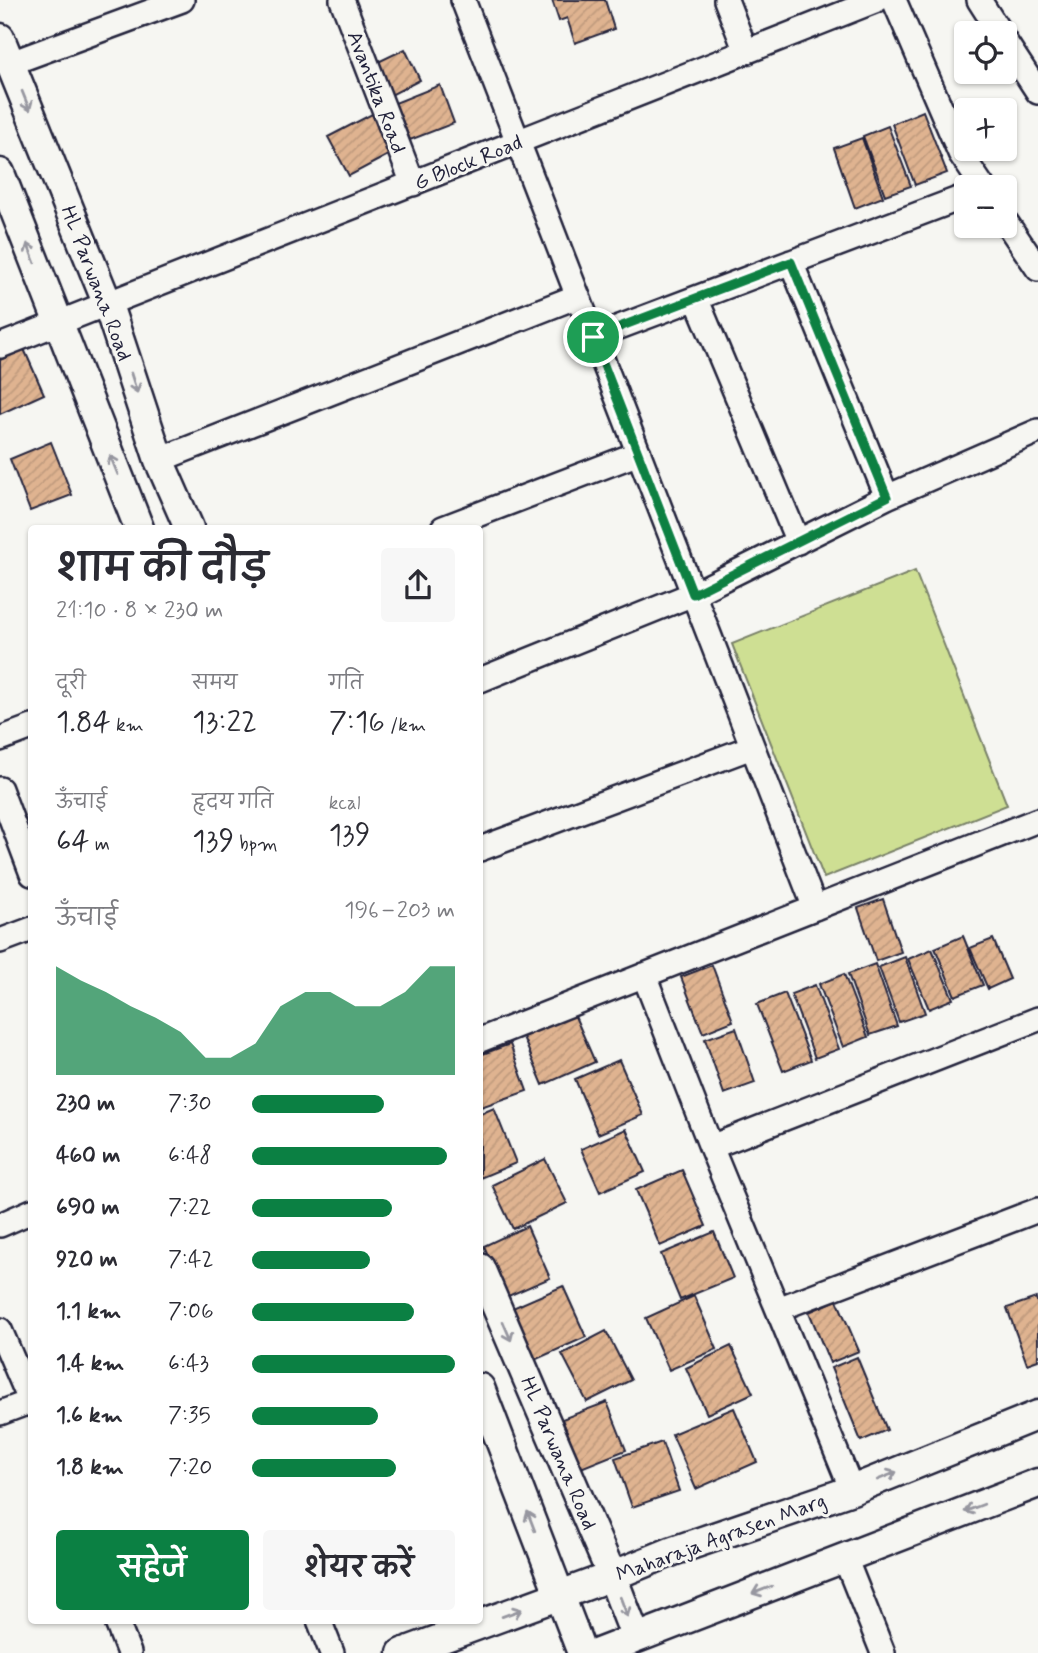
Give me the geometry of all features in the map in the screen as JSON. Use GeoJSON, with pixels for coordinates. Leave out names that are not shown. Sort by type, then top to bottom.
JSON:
{"type":"FeatureCollection","features":[{"type":"Feature","properties":{"kind":"street"},"geometry":{"type":"LineString","coordinates":[[6,51],[182,0]]}},
{"type":"Feature","properties":{"kind":"street","name":"Avantika Road"},"geometry":{"type":"LineString","coordinates":[[342,0],[413,184]]}},
{"type":"Feature","properties":{"kind":"street"},"geometry":{"type":"LineString","coordinates":[[463,0],[815,908]]}},
{"type":"Feature","properties":{"kind":"street"},"geometry":{"type":"LineString","coordinates":[[726,0],[747,52]]}},
{"type":"Feature","properties":{"kind":"street","name":"G Block Road"},"geometry":{"type":"LineString","coordinates":[[0,346],[877,0]]}},
{"type":"Feature","properties":{"kind":"street"},"geometry":{"type":"LineString","coordinates":[[894,0],[960,153],[975,175]]}},
{"type":"Feature","properties":{"kind":"street"},"geometry":{"type":"LineString","coordinates":[[979,0],[992,21]]}},
{"type":"Feature","properties":{"kind":"street","name":"HL Parwana Road"},"geometry":{"type":"LineString","coordinates":[[6,51],[108,305],[159,460],[189,525]]}},
{"type":"Feature","properties":{"kind":"street"},"geometry":{"type":"LineString","coordinates":[[1017,60],[1038,92]]}},
{"type":"Feature","properties":{"kind":"street"},"geometry":{"type":"LineString","coordinates":[[0,173],[138,525]]}},
{"type":"Feature","properties":{"kind":"street"},"geometry":{"type":"LineString","coordinates":[[593,337],[954,201]]}},
{"type":"Feature","properties":{"kind":"street"},"geometry":{"type":"LineString","coordinates":[[1017,238],[1038,269]]}},
{"type":"Feature","properties":{"kind":"street"},"geometry":{"type":"LineString","coordinates":[[791,262],[887,497]]}},
{"type":"Feature","properties":{"kind":"street"},"geometry":{"type":"LineString","coordinates":[[159,460],[578,296]]}},
{"type":"Feature","properties":{"kind":"street"},"geometry":{"type":"LineString","coordinates":[[696,298],[798,542]]}},
{"type":"Feature","properties":{"kind":"street"},"geometry":{"type":"LineString","coordinates":[[483,679],[693,594],[887,497],[1038,432]]}},
{"type":"Feature","properties":{"kind":"street"},"geometry":{"type":"LineString","coordinates":[[451,525],[639,453]]}},
{"type":"Feature","properties":{"kind":"street"},"geometry":{"type":"LineString","coordinates":[[0,739],[28,728]]}},
{"type":"Feature","properties":{"kind":"street"},"geometry":{"type":"LineString","coordinates":[[483,848],[752,747]]}},
{"type":"Feature","properties":{"kind":"street"},"geometry":{"type":"LineString","coordinates":[[0,789],[28,863]]}},
{"type":"Feature","properties":{"kind":"street"},"geometry":{"type":"LineString","coordinates":[[483,1039],[1038,820]]}},
{"type":"Feature","properties":{"kind":"street"},"geometry":{"type":"LineString","coordinates":[[0,941],[28,930]]}},
{"type":"Feature","properties":{"kind":"street"},"geometry":{"type":"LineString","coordinates":[[644,975],[711,1147],[852,1490]]}},
{"type":"Feature","properties":{"kind":"street"},"geometry":{"type":"LineString","coordinates":[[711,1147],[1038,1019]]}},
{"type":"Feature","properties":{"kind":"street"},"geometry":{"type":"LineString","coordinates":[[778,1309],[1038,1210]]}},
{"type":"Feature","properties":{"kind":"street"},"geometry":{"type":"LineString","coordinates":[[0,1225],[28,1213]]}},
{"type":"Feature","properties":{"kind":"street","name":"HL Parwana Road"},"geometry":{"type":"LineString","coordinates":[[483,1275],[612,1576],[638,1646]]}},
{"type":"Feature","properties":{"kind":"street"},"geometry":{"type":"LineString","coordinates":[[0,1330],[28,1395]]}},
{"type":"Feature","properties":{"kind":"street"},"geometry":{"type":"LineString","coordinates":[[483,1396],[582,1653]]}},
{"type":"Feature","properties":{"kind":"street"},"geometry":{"type":"LineString","coordinates":[[0,1413],[28,1403]]}},
{"type":"Feature","properties":{"kind":"street","name":"Maharaja Agrasen Marg"},"geometry":{"type":"LineString","coordinates":[[483,1623],[673,1551],[852,1490],[1038,1415]]}},
{"type":"Feature","properties":{"kind":"street"},"geometry":{"type":"LineString","coordinates":[[598,1653],[638,1646],[845,1558],[1038,1483]]}},
{"type":"Feature","properties":{"kind":"street"},"geometry":{"type":"LineString","coordinates":[[845,1558],[883,1653]]}},
{"type":"Feature","properties":{"kind":"street"},"geometry":{"type":"LineString","coordinates":[[118,1624],[129,1653]]}},
{"type":"Feature","properties":{"kind":"street"},"geometry":{"type":"LineString","coordinates":[[321,1624],[332,1653]]}},
{"type":"Feature","properties":{"kind":"street","name":"Maharaja Agrasen Marg"},"geometry":{"type":"LineString","coordinates":[[402,1653],[481,1624]]}},
{"type":"Feature","properties":{"kind":"green space"},"geometry":{"type":"Polygon","coordinates":[[[915,571],[1007,805],[824,878],[732,644],[915,571]]]}},
{"type":"Feature","properties":{"kind":"building"},"geometry":{"type":"Polygon","coordinates":[[[552,0],[605,0],[614,29],[575,43],[567,18],[559,21],[552,0]]]}},
{"type":"Feature","properties":{"kind":"building"},"geometry":{"type":"Polygon","coordinates":[[[405,49],[420,80],[391,95],[376,63],[405,49]]]}},
{"type":"Feature","properties":{"kind":"building"},"geometry":{"type":"Polygon","coordinates":[[[440,85],[454,123],[410,140],[395,103],[440,85]]]}},
{"type":"Feature","properties":{"kind":"building"},"geometry":{"type":"Polygon","coordinates":[[[923,111],[947,173],[915,185],[892,124],[923,111]]]}},
{"type":"Feature","properties":{"kind":"building"},"geometry":{"type":"Polygon","coordinates":[[[372,114],[392,153],[349,176],[328,137],[372,114]]]}},
{"type":"Feature","properties":{"kind":"building"},"geometry":{"type":"Polygon","coordinates":[[[888,126],[911,186],[885,195],[863,136],[888,126]]]}},
{"type":"Feature","properties":{"kind":"building"},"geometry":{"type":"Polygon","coordinates":[[[862,138],[883,197],[855,208],[834,148],[862,138]]]}},
{"type":"Feature","properties":{"kind":"building"},"geometry":{"type":"Polygon","coordinates":[[[24,349],[44,394],[0,414],[0,360],[24,349]]]}},
{"type":"Feature","properties":{"kind":"building"},"geometry":{"type":"Polygon","coordinates":[[[51,442],[72,495],[30,511],[10,459],[51,442]]]}},
{"type":"Feature","properties":{"kind":"building"},"geometry":{"type":"Polygon","coordinates":[[[883,899],[901,952],[876,961],[858,908],[883,899]]]}},
{"type":"Feature","properties":{"kind":"building"},"geometry":{"type":"Polygon","coordinates":[[[963,936],[983,985],[955,996],[935,948],[963,936]]]}},
{"type":"Feature","properties":{"kind":"building"},"geometry":{"type":"Polygon","coordinates":[[[993,939],[1010,979],[988,989],[970,948],[993,939]]]}},
{"type":"Feature","properties":{"kind":"building"},"geometry":{"type":"Polygon","coordinates":[[[932,949],[953,999],[929,1009],[908,959],[932,949]]]}},
{"type":"Feature","properties":{"kind":"building"},"geometry":{"type":"Polygon","coordinates":[[[905,957],[925,1013],[899,1022],[879,967],[905,957]]]}},
{"type":"Feature","properties":{"kind":"building"},"geometry":{"type":"Polygon","coordinates":[[[875,964],[897,1026],[870,1035],[848,974],[875,964]]]}},
{"type":"Feature","properties":{"kind":"building"},"geometry":{"type":"Polygon","coordinates":[[[712,965],[733,1021],[703,1033],[681,977],[712,965]]]}},
{"type":"Feature","properties":{"kind":"building"},"geometry":{"type":"Polygon","coordinates":[[[844,974],[868,1037],[843,1047],[819,984],[844,974]]]}},
{"type":"Feature","properties":{"kind":"building"},"geometry":{"type":"Polygon","coordinates":[[[815,985],[839,1049],[815,1058],[791,994],[815,985]]]}},
{"type":"Feature","properties":{"kind":"building"},"geometry":{"type":"Polygon","coordinates":[[[785,993],[811,1060],[783,1071],[757,1004],[785,993]]]}},
{"type":"Feature","properties":{"kind":"building"},"geometry":{"type":"Polygon","coordinates":[[[574,1014],[595,1062],[543,1085],[523,1037],[574,1014]]]}},
{"type":"Feature","properties":{"kind":"building"},"geometry":{"type":"Polygon","coordinates":[[[736,1028],[755,1083],[724,1094],[705,1039],[736,1028]]]}},
{"type":"Feature","properties":{"kind":"building"},"geometry":{"type":"Polygon","coordinates":[[[510,1044],[527,1091],[483,1106],[483,1054],[510,1044]]]}},
{"type":"Feature","properties":{"kind":"building"},"geometry":{"type":"Polygon","coordinates":[[[619,1060],[643,1115],[598,1134],[575,1079],[619,1060]]]}},
{"type":"Feature","properties":{"kind":"building"},"geometry":{"type":"Polygon","coordinates":[[[494,1108],[516,1163],[483,1177],[483,1113],[494,1108]]]}},
{"type":"Feature","properties":{"kind":"building"},"geometry":{"type":"Polygon","coordinates":[[[626,1129],[645,1172],[600,1192],[581,1149],[626,1129]]]}},
{"type":"Feature","properties":{"kind":"building"},"geometry":{"type":"Polygon","coordinates":[[[545,1159],[567,1203],[513,1229],[492,1185],[545,1159]]]}},
{"type":"Feature","properties":{"kind":"building"},"geometry":{"type":"Polygon","coordinates":[[[682,1170],[706,1226],[660,1246],[636,1190],[682,1170]]]}},
{"type":"Feature","properties":{"kind":"building"},"geometry":{"type":"Polygon","coordinates":[[[527,1226],[550,1278],[506,1297],[484,1246],[527,1226]]]}},
{"type":"Feature","properties":{"kind":"building"},"geometry":{"type":"Polygon","coordinates":[[[714,1232],[733,1278],[680,1300],[661,1254],[714,1232]]]}},
{"type":"Feature","properties":{"kind":"building"},"geometry":{"type":"Polygon","coordinates":[[[563,1286],[586,1337],[530,1362],[508,1310],[563,1286]]]}},
{"type":"Feature","properties":{"kind":"building"},"geometry":{"type":"Polygon","coordinates":[[[694,1296],[717,1349],[669,1370],[646,1318],[694,1296]]]}},
{"type":"Feature","properties":{"kind":"building"},"geometry":{"type":"Polygon","coordinates":[[[1036,1298],[1038,1360],[1027,1364],[1007,1308],[1036,1298]]]}},
{"type":"Feature","properties":{"kind":"building"},"geometry":{"type":"Polygon","coordinates":[[[837,1300],[859,1351],[830,1363],[809,1312],[837,1300]]]}},
{"type":"Feature","properties":{"kind":"building"},"geometry":{"type":"Polygon","coordinates":[[[606,1331],[631,1380],[587,1402],[562,1354],[606,1331]]]}},
{"type":"Feature","properties":{"kind":"building"},"geometry":{"type":"Polygon","coordinates":[[[731,1346],[753,1393],[707,1414],[686,1368],[731,1346]]]}},
{"type":"Feature","properties":{"kind":"building"},"geometry":{"type":"Polygon","coordinates":[[[857,1357],[887,1430],[861,1441],[831,1368],[857,1357]]]}},
{"type":"Feature","properties":{"kind":"building"},"geometry":{"type":"Polygon","coordinates":[[[607,1402],[626,1450],[581,1468],[562,1419],[607,1402]]]}},
{"type":"Feature","properties":{"kind":"building"},"geometry":{"type":"Polygon","coordinates":[[[734,1408],[757,1462],[696,1489],[672,1434],[734,1408]]]}},
{"type":"Feature","properties":{"kind":"building"},"geometry":{"type":"Polygon","coordinates":[[[662,1442],[679,1491],[632,1507],[615,1458],[662,1442]]]}},
{"type":"Feature","properties":{"kind":"route"},"geometry":{"type":"LineString","coordinates":[[791,262],[887,497],[693,594],[593,337],[791,262]]}}]}
